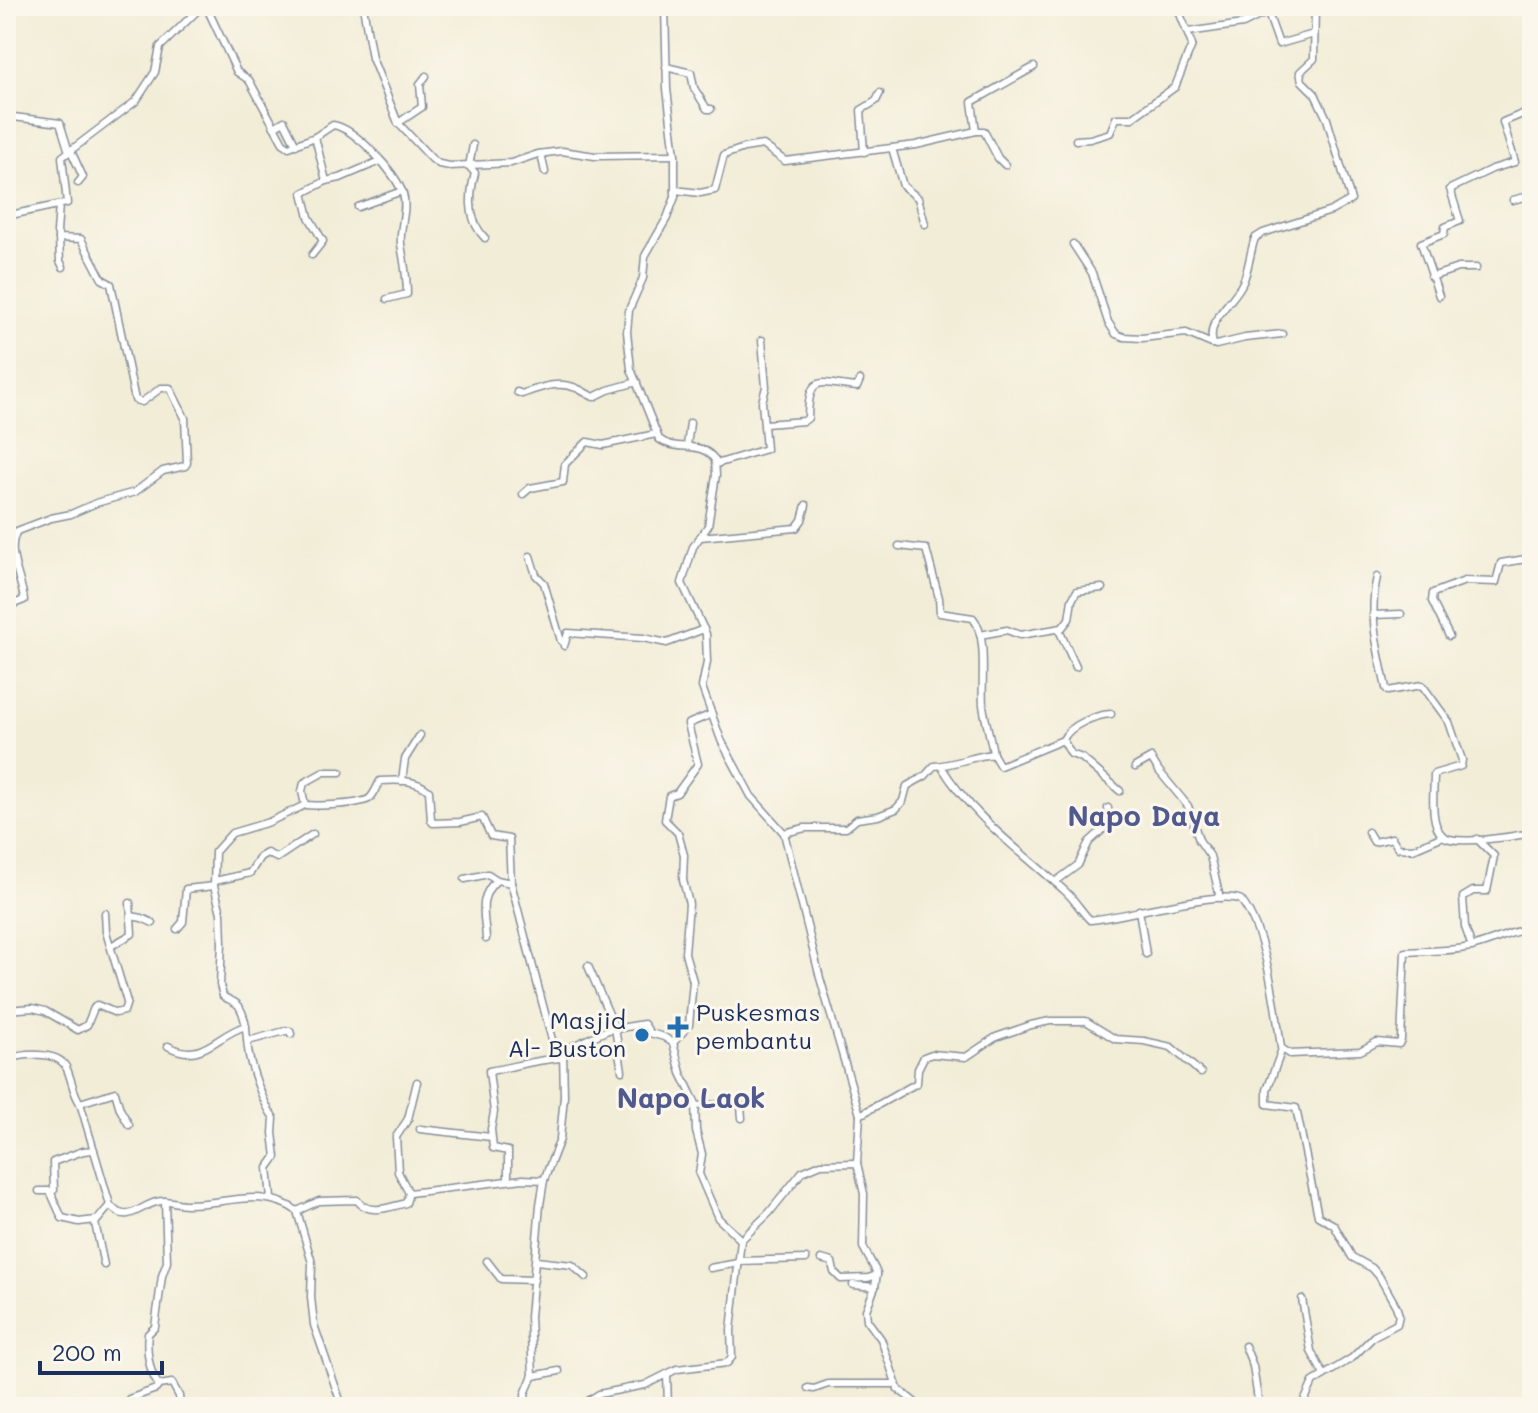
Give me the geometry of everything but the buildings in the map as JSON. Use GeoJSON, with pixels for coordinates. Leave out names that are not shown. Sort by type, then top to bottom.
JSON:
{"type":"FeatureCollection","features":[{"type":"Feature","properties":{"kind":"street"},"geometry":{"type":"LineString","coordinates":[[6,216],[65,204],[68,199],[61,158],[136,101],[155,72],[160,47],[204,6],[237,72],[249,80],[287,147],[315,137],[336,124],[362,142],[386,165],[402,191],[405,209],[401,242],[407,272],[407,294],[387,299]]}},
{"type":"Feature","properties":{"kind":"street"},"geometry":{"type":"LineString","coordinates":[[363,6],[372,58],[398,123],[439,164],[469,166],[511,163],[562,151],[595,156],[675,155]]}},
{"type":"Feature","properties":{"kind":"street"},"geometry":{"type":"LineString","coordinates":[[665,6],[675,193],[667,218],[645,256],[643,278],[629,310],[627,332],[631,369],[656,434],[665,444],[704,449],[716,464],[710,519],[687,562],[682,583],[704,629],[707,662],[702,687],[721,740],[751,796],[784,833],[820,978],[860,1115],[857,1163],[864,1194],[863,1247],[877,1275],[866,1310],[867,1320],[883,1343],[895,1384],[921,1407]]}},
{"type":"Feature","properties":{"kind":"street"},"geometry":{"type":"LineString","coordinates":[[1076,140],[1110,133],[1117,117],[1132,118],[1175,87],[1192,45],[1177,6]]}},
{"type":"Feature","properties":{"kind":"street"},"geometry":{"type":"LineString","coordinates":[[1258,6],[1261,15]]}},
{"type":"Feature","properties":{"kind":"street"},"geometry":{"type":"LineString","coordinates":[[1213,344],[1212,328],[1242,284],[1255,238],[1331,211],[1351,200],[1327,119],[1315,94],[1302,81],[1300,70],[1314,59],[1315,6]]}},
{"type":"Feature","properties":{"kind":"street"},"geometry":{"type":"LineString","coordinates":[[1188,32],[1235,26],[1266,13],[1279,44],[1314,34]]}},
{"type":"Feature","properties":{"kind":"street"},"geometry":{"type":"LineString","coordinates":[[666,67],[691,73],[694,88],[707,109],[711,109]]}},
{"type":"Feature","properties":{"kind":"street"},"geometry":{"type":"LineString","coordinates":[[976,131],[972,102],[1034,67]]}},
{"type":"Feature","properties":{"kind":"street"},"geometry":{"type":"LineString","coordinates":[[398,123],[422,107],[420,84],[426,76]]}},
{"type":"Feature","properties":{"kind":"street"},"geometry":{"type":"LineString","coordinates":[[864,152],[861,110],[876,101],[880,93]]}},
{"type":"Feature","properties":{"kind":"street"},"geometry":{"type":"LineString","coordinates":[[1439,296],[1421,243],[1444,234],[1445,227],[1460,221],[1450,189],[1515,162],[1503,122],[1532,110]]}},
{"type":"Feature","properties":{"kind":"street"},"geometry":{"type":"LineString","coordinates":[[6,116],[60,123],[83,177],[78,183]]}},
{"type":"Feature","properties":{"kind":"street"},"geometry":{"type":"LineString","coordinates":[[274,127],[285,122],[296,145]]}},
{"type":"Feature","properties":{"kind":"street"},"geometry":{"type":"LineString","coordinates":[[675,193],[715,190],[724,155],[757,145],[770,148],[785,161],[916,145],[984,131],[1005,165]]}},
{"type":"Feature","properties":{"kind":"street"},"geometry":{"type":"LineString","coordinates":[[315,137],[326,181]]}},
{"type":"Feature","properties":{"kind":"street"},"geometry":{"type":"LineString","coordinates":[[469,166],[473,145]]}},
{"type":"Feature","properties":{"kind":"street"},"geometry":{"type":"LineString","coordinates":[[892,148],[903,186],[918,198],[925,224]]}},
{"type":"Feature","properties":{"kind":"street"},"geometry":{"type":"LineString","coordinates":[[541,154],[545,172]]}},
{"type":"Feature","properties":{"kind":"street"},"geometry":{"type":"LineString","coordinates":[[312,255],[323,241],[309,217],[303,193],[380,161]]}},
{"type":"Feature","properties":{"kind":"street"},"geometry":{"type":"LineString","coordinates":[[469,166],[475,173],[470,193],[474,221],[485,238]]}},
{"type":"Feature","properties":{"kind":"street"},"geometry":{"type":"LineString","coordinates":[[358,207],[402,191]]}},
{"type":"Feature","properties":{"kind":"street"},"geometry":{"type":"LineString","coordinates":[[1513,200],[1532,195]]}},
{"type":"Feature","properties":{"kind":"street"},"geometry":{"type":"LineString","coordinates":[[59,205],[57,232],[63,267]]}},
{"type":"Feature","properties":{"kind":"street"},"geometry":{"type":"LineString","coordinates":[[6,607],[24,600],[14,552],[17,531],[135,492],[163,471],[187,463],[185,418],[170,388],[161,388],[142,402],[135,400],[111,284],[102,279],[81,239],[59,238]]}},
{"type":"Feature","properties":{"kind":"street"},"geometry":{"type":"LineString","coordinates":[[1073,244],[1092,273],[1108,322],[1116,334],[1142,338],[1186,333],[1213,344],[1282,334]]}},
{"type":"Feature","properties":{"kind":"street"},"geometry":{"type":"LineString","coordinates":[[1431,277],[1458,268],[1476,268]]}},
{"type":"Feature","properties":{"kind":"street"},"geometry":{"type":"LineString","coordinates":[[716,464],[764,451],[762,402],[766,387],[762,340]]}},
{"type":"Feature","properties":{"kind":"street"},"geometry":{"type":"LineString","coordinates":[[765,424],[804,421],[808,418],[808,399],[813,387],[822,383],[857,387],[860,380]]}},
{"type":"Feature","properties":{"kind":"street"},"geometry":{"type":"LineString","coordinates":[[517,392],[522,394],[537,387],[560,385],[572,386],[594,397],[637,382]]}},
{"type":"Feature","properties":{"kind":"street"},"geometry":{"type":"LineString","coordinates":[[687,446],[690,423]]}},
{"type":"Feature","properties":{"kind":"street"},"geometry":{"type":"LineString","coordinates":[[523,494],[530,488],[561,483],[565,464],[587,442],[603,445],[656,434]]}},
{"type":"Feature","properties":{"kind":"street"},"geometry":{"type":"LineString","coordinates":[[700,537],[796,528],[806,505]]}},
{"type":"Feature","properties":{"kind":"street"},"geometry":{"type":"LineString","coordinates":[[899,546],[926,549],[940,613],[975,619],[980,635],[983,707],[993,754],[1000,766],[1063,740],[1068,731],[1092,719],[1111,714]]}},
{"type":"Feature","properties":{"kind":"street"},"geometry":{"type":"LineString","coordinates":[[530,556],[536,575],[544,583],[554,626],[564,644],[568,633],[643,638],[667,643],[704,629]]}},
{"type":"Feature","properties":{"kind":"street"},"geometry":{"type":"LineString","coordinates":[[1449,636],[1432,601],[1433,593],[1465,581],[1496,582],[1501,563],[1532,558]]}},
{"type":"Feature","properties":{"kind":"street"},"geometry":{"type":"LineString","coordinates":[[1377,577],[1372,597],[1374,640],[1387,690],[1422,685],[1449,722],[1462,760],[1457,768],[1434,774],[1435,820],[1443,836]]}},
{"type":"Feature","properties":{"kind":"street"},"geometry":{"type":"LineString","coordinates":[[980,635],[1007,630],[1020,635],[1059,630],[1069,619],[1077,591],[1102,588]]}},
{"type":"Feature","properties":{"kind":"street"},"geometry":{"type":"LineString","coordinates":[[6,614],[10,639],[6,644]]}},
{"type":"Feature","properties":{"kind":"street"},"geometry":{"type":"LineString","coordinates":[[1373,615],[1401,614]]}},
{"type":"Feature","properties":{"kind":"street"},"geometry":{"type":"LineString","coordinates":[[1059,630],[1076,667]]}},
{"type":"Feature","properties":{"kind":"street"},"geometry":{"type":"LineString","coordinates":[[673,1043],[689,1025],[693,981],[685,953],[689,900],[683,880],[684,855],[678,834],[665,820],[669,796],[677,793],[698,764],[688,724],[712,714]]}},
{"type":"Feature","properties":{"kind":"street"},"geometry":{"type":"LineString","coordinates":[[402,781],[404,762],[420,735]]}},
{"type":"Feature","properties":{"kind":"street"},"geometry":{"type":"LineString","coordinates":[[1063,740],[1071,754],[1082,758],[1120,791]]}},
{"type":"Feature","properties":{"kind":"street"},"geometry":{"type":"LineString","coordinates":[[784,833],[805,828],[846,828],[857,819],[889,812],[903,801],[908,785],[918,781],[934,766],[993,754]]}},
{"type":"Feature","properties":{"kind":"street"},"geometry":{"type":"LineString","coordinates":[[1135,767],[1151,758],[1184,798],[1199,840],[1210,856],[1220,898]]}},
{"type":"Feature","properties":{"kind":"street"},"geometry":{"type":"LineString","coordinates":[[941,766],[967,802],[1076,902],[1090,920],[1220,898],[1238,898],[1249,912],[1265,956],[1282,1049],[1267,1090],[1267,1104],[1296,1108],[1318,1216],[1334,1225],[1354,1258],[1374,1270],[1399,1315],[1397,1324],[1374,1336],[1352,1358],[1310,1385],[1303,1404],[1288,1407]]}},
{"type":"Feature","properties":{"kind":"street"},"geometry":{"type":"LineString","coordinates":[[305,805],[304,783],[324,772],[340,772]]}},
{"type":"Feature","properties":{"kind":"street"},"geometry":{"type":"LineString","coordinates":[[271,1198],[268,1168],[276,1159],[275,1121],[267,1108],[248,1050],[246,1026],[238,1004],[224,998],[220,985],[221,913],[215,884],[215,852],[232,833],[269,822],[305,805],[358,803],[371,797],[379,782],[419,783],[426,787],[433,823],[482,817],[491,836],[509,838],[511,883],[552,1040],[563,1056],[564,1096],[560,1139],[544,1180],[540,1205],[530,1317],[533,1376],[525,1394],[526,1407]]}},
{"type":"Feature","properties":{"kind":"street"},"geometry":{"type":"LineString","coordinates":[[1055,882],[1078,865],[1091,839],[1109,824],[1108,808]]}},
{"type":"Feature","properties":{"kind":"street"},"geometry":{"type":"LineString","coordinates":[[1368,832],[1374,842],[1392,838],[1398,848],[1410,849],[1443,836],[1456,840],[1532,833]]}},
{"type":"Feature","properties":{"kind":"street"},"geometry":{"type":"LineString","coordinates":[[177,929],[183,922],[186,889],[250,873],[262,855],[267,853],[277,858],[313,834]]}},
{"type":"Feature","properties":{"kind":"street"},"geometry":{"type":"LineString","coordinates":[[1472,947],[1464,918],[1463,897],[1473,891],[1487,891],[1494,856],[1477,839]]}},
{"type":"Feature","properties":{"kind":"street"},"geometry":{"type":"LineString","coordinates":[[465,879],[488,874],[511,883]]}},
{"type":"Feature","properties":{"kind":"street"},"geometry":{"type":"LineString","coordinates":[[486,939],[483,900],[497,880]]}},
{"type":"Feature","properties":{"kind":"street"},"geometry":{"type":"LineString","coordinates":[[111,946],[132,936],[130,903]]}},
{"type":"Feature","properties":{"kind":"street"},"geometry":{"type":"LineString","coordinates":[[1139,910],[1146,954]]}},
{"type":"Feature","properties":{"kind":"street"},"geometry":{"type":"LineString","coordinates":[[6,1010],[33,1008],[45,1011],[78,1030],[87,1025],[97,1005],[116,1013],[124,1011],[127,1002],[105,928],[105,913]]}},
{"type":"Feature","properties":{"kind":"street"},"geometry":{"type":"LineString","coordinates":[[131,916],[153,923]]}},
{"type":"Feature","properties":{"kind":"street"},"geometry":{"type":"LineString","coordinates":[[1282,1049],[1292,1054],[1360,1051],[1377,1042],[1399,1044],[1405,952],[1426,953],[1472,947],[1514,931],[1532,928]]}},
{"type":"Feature","properties":{"kind":"street"},"geometry":{"type":"LineString","coordinates":[[588,966],[615,1028],[622,1071]]}},
{"type":"Feature","properties":{"kind":"street"},"geometry":{"type":"LineString","coordinates":[[860,1115],[917,1083],[918,1069],[924,1057],[932,1054],[966,1057],[996,1037],[1045,1022],[1086,1021],[1115,1039],[1171,1047],[1201,1073]]}},
{"type":"Feature","properties":{"kind":"street"},"geometry":{"type":"LineString","coordinates":[[508,1180],[508,1151],[493,1148],[491,1137],[494,1112],[490,1070],[563,1056],[573,1045],[615,1028],[646,1024],[650,1033],[673,1043],[695,1106],[696,1131],[702,1154],[699,1174],[718,1218],[741,1240]]}},
{"type":"Feature","properties":{"kind":"street"},"geometry":{"type":"LineString","coordinates":[[168,1046],[180,1052],[198,1051],[217,1043],[235,1029],[246,1026]]}},
{"type":"Feature","properties":{"kind":"street"},"geometry":{"type":"LineString","coordinates":[[248,1041],[285,1031],[291,1034]]}},
{"type":"Feature","properties":{"kind":"street"},"geometry":{"type":"LineString","coordinates":[[6,1060],[31,1053],[62,1062],[80,1103],[110,1205],[117,1213],[126,1215],[165,1201],[185,1204],[271,1198],[297,1211],[312,1263],[314,1325],[341,1403]]}},
{"type":"Feature","properties":{"kind":"street"},"geometry":{"type":"LineString","coordinates":[[297,1211],[319,1201],[356,1200],[361,1206],[374,1210],[406,1203],[409,1193],[398,1172],[396,1137],[409,1116],[417,1082]]}},
{"type":"Feature","properties":{"kind":"street"},"geometry":{"type":"LineString","coordinates":[[80,1103],[115,1092],[129,1125]]}},
{"type":"Feature","properties":{"kind":"street"},"geometry":{"type":"LineString","coordinates":[[695,1106],[737,1103],[741,1106],[742,1118]]}},
{"type":"Feature","properties":{"kind":"street"},"geometry":{"type":"LineString","coordinates":[[420,1129],[491,1137]]}},
{"type":"Feature","properties":{"kind":"street"},"geometry":{"type":"LineString","coordinates":[[39,1191],[54,1190],[53,1162],[94,1150]]}},
{"type":"Feature","properties":{"kind":"street"},"geometry":{"type":"LineString","coordinates":[[579,1407],[599,1394],[645,1385],[682,1368],[719,1366],[730,1360],[741,1240],[769,1213],[802,1172],[821,1164],[857,1163]]}},
{"type":"Feature","properties":{"kind":"street"},"geometry":{"type":"LineString","coordinates":[[409,1193],[508,1180],[544,1180]]}},
{"type":"Feature","properties":{"kind":"street"},"geometry":{"type":"LineString","coordinates":[[50,1192],[62,1218],[79,1222],[96,1220],[110,1205]]}},
{"type":"Feature","properties":{"kind":"street"},"geometry":{"type":"LineString","coordinates":[[159,1385],[154,1378],[147,1342],[148,1333],[155,1327],[162,1276],[167,1264],[165,1201]]}},
{"type":"Feature","properties":{"kind":"street"},"geometry":{"type":"LineString","coordinates":[[96,1220],[104,1265]]}},
{"type":"Feature","properties":{"kind":"street"},"geometry":{"type":"LineString","coordinates":[[710,1268],[738,1262],[806,1259]]}},
{"type":"Feature","properties":{"kind":"street"},"geometry":{"type":"LineString","coordinates":[[821,1259],[832,1262],[834,1272],[841,1279],[877,1275]]}},
{"type":"Feature","properties":{"kind":"street"},"geometry":{"type":"LineString","coordinates":[[487,1261],[501,1279],[534,1280]]}},
{"type":"Feature","properties":{"kind":"street"},"geometry":{"type":"LineString","coordinates":[[536,1261],[572,1265],[586,1277]]}},
{"type":"Feature","properties":{"kind":"street"},"geometry":{"type":"LineString","coordinates":[[853,1285],[875,1287]]}},
{"type":"Feature","properties":{"kind":"street"},"geometry":{"type":"LineString","coordinates":[[1302,1299],[1311,1351],[1324,1375]]}},
{"type":"Feature","properties":{"kind":"street"},"geometry":{"type":"LineString","coordinates":[[1245,1346],[1253,1366],[1259,1407]]}},
{"type":"Feature","properties":{"kind":"street"},"geometry":{"type":"LineString","coordinates":[[533,1376],[559,1371]]}},
{"type":"Feature","properties":{"kind":"street"},"geometry":{"type":"LineString","coordinates":[[667,1374],[668,1407]]}},
{"type":"Feature","properties":{"kind":"street"},"geometry":{"type":"LineString","coordinates":[[127,1407],[129,1399],[159,1385],[172,1383],[179,1396],[180,1407]]}},
{"type":"Feature","properties":{"kind":"street"},"geometry":{"type":"LineString","coordinates":[[808,1388],[828,1384],[895,1384]]}},
{"type":"Feature","properties":{"kind":"street"},"geometry":{"type":"LineString","coordinates":[[321,1407],[341,1403],[382,1407]]}},
{"type":"Feature","properties":{"kind":"place","name":"Puskesmas pembantu"},"geometry":{"type":"Point","coordinates":[678,1027]}},
{"type":"Feature","properties":{"kind":"place","name":"Masjid Al- Buston"},"geometry":{"type":"Point","coordinates":[642,1035]}},
{"type":"Feature","properties":{"kind":"district","name":"Napo Daya"},"geometry":{"type":"Point","coordinates":[1144,816]}},
{"type":"Feature","properties":{"kind":"district","name":"Napo Laok"},"geometry":{"type":"Point","coordinates":[691,1098]}}]}
